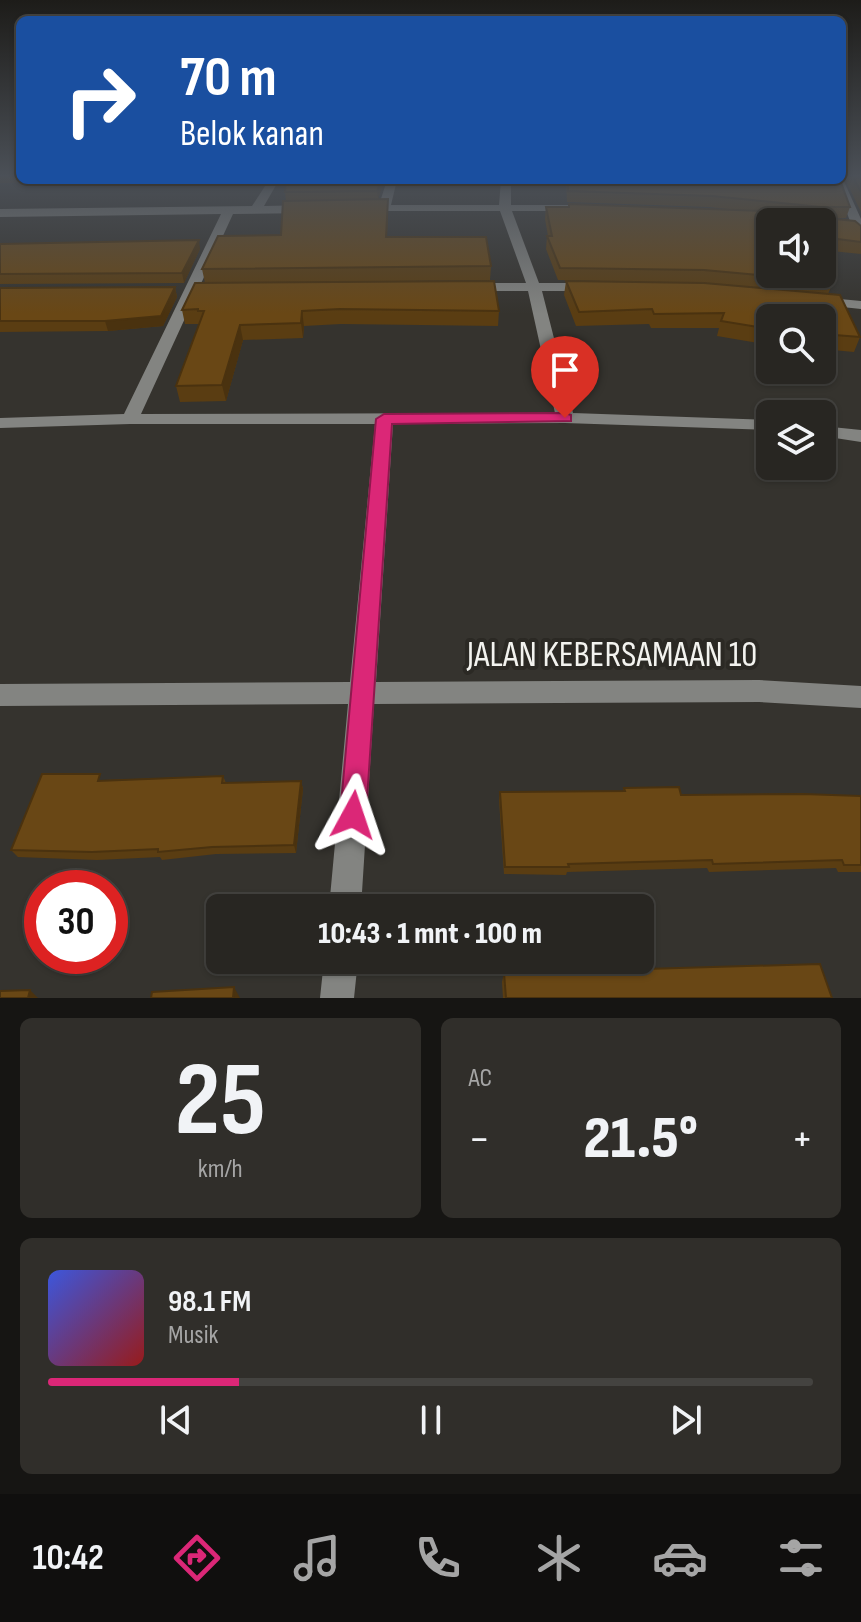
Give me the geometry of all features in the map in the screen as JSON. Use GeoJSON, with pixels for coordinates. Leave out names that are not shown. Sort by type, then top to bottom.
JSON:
{"type":"FeatureCollection","features":[{"type":"Feature","properties":{"kind":"street"},"geometry":{"type":"LineString","coordinates":[[130,419],[223,222]]}},
{"type":"Feature","properties":{"kind":"street"},"geometry":{"type":"LineString","coordinates":[[510,222],[534,287],[565,418]]}},
{"type":"Feature","properties":{"kind":"street"},"geometry":{"type":"LineString","coordinates":[[456,287],[609,287]]}},
{"type":"Feature","properties":{"kind":"street"},"geometry":{"type":"LineString","coordinates":[[803,300],[861,305]]}},
{"type":"Feature","properties":{"kind":"street"},"geometry":{"type":"LineString","coordinates":[[0,423],[130,419],[565,418],[756,425]]}},
{"type":"Feature","properties":{"kind":"street"},"geometry":{"type":"LineString","coordinates":[[346,894],[384,419]]}},
{"type":"Feature","properties":{"kind":"street"},"geometry":{"type":"LineString","coordinates":[[836,433],[861,436]]}},
{"type":"Feature","properties":{"kind":"street","name":"JALAN KEBERSAMAAN 10"},"geometry":{"type":"LineString","coordinates":[[0,695],[759,691],[861,697]]}},
{"type":"Feature","properties":{"kind":"street"},"geometry":{"type":"LineString","coordinates":[[337,998],[340,974]]}},
{"type":"Feature","properties":{"kind":"building"},"geometry":{"type":"Polygon","coordinates":[[[282,222],[387,222],[386,237],[486,237],[491,266],[202,269],[218,236],[281,235],[282,222]]]}},
{"type":"Feature","properties":{"kind":"building"},"geometry":{"type":"Polygon","coordinates":[[[549,222],[756,222],[756,275],[704,270],[560,268],[547,236],[552,236],[549,222]]]}},
{"type":"Feature","properties":{"kind":"building"},"geometry":{"type":"Polygon","coordinates":[[[836,222],[856,222],[861,226],[861,242],[836,239],[836,222]]]}},
{"type":"Feature","properties":{"kind":"building"},"geometry":{"type":"Polygon","coordinates":[[[199,240],[182,273],[0,274],[0,244],[199,240]]]}},
{"type":"Feature","properties":{"kind":"building"},"geometry":{"type":"Polygon","coordinates":[[[494,281],[499,311],[302,311],[301,323],[240,325],[222,385],[176,386],[204,311],[182,310],[195,283],[494,281]]]}},
{"type":"Feature","properties":{"kind":"building"},"geometry":{"type":"Polygon","coordinates":[[[566,281],[704,283],[840,295],[860,337],[836,335],[836,304],[756,304],[756,327],[721,321],[724,313],[654,314],[652,309],[579,312],[566,281]]]}},
{"type":"Feature","properties":{"kind":"building"},"geometry":{"type":"Polygon","coordinates":[[[175,287],[161,316],[105,321],[0,321],[0,288],[175,287]]]}},
{"type":"Feature","properties":{"kind":"building"},"geometry":{"type":"Polygon","coordinates":[[[42,774],[100,774],[98,781],[223,776],[222,783],[301,781],[294,845],[158,852],[158,849],[92,852],[11,850],[42,774]]]}},
{"type":"Feature","properties":{"kind":"building"},"geometry":{"type":"Polygon","coordinates":[[[679,787],[681,795],[861,796],[861,865],[844,865],[842,860],[713,864],[712,860],[505,867],[500,792],[625,791],[624,788],[679,787]]]}},
{"type":"Feature","properties":{"kind":"building"},"geometry":{"type":"Polygon","coordinates":[[[820,964],[832,998],[506,998],[504,974],[654,974],[654,969],[820,964]]]}},
{"type":"Feature","properties":{"kind":"building"},"geometry":{"type":"Polygon","coordinates":[[[234,987],[233,998],[151,998],[152,992],[234,987]]]}},
{"type":"Feature","properties":{"kind":"building"},"geometry":{"type":"Polygon","coordinates":[[[30,990],[28,998],[0,998],[0,991],[30,990]]]}},
{"type":"Feature","properties":{"kind":"route"},"geometry":{"type":"LineString","coordinates":[[353,815],[384,419],[565,418]]}}]}
